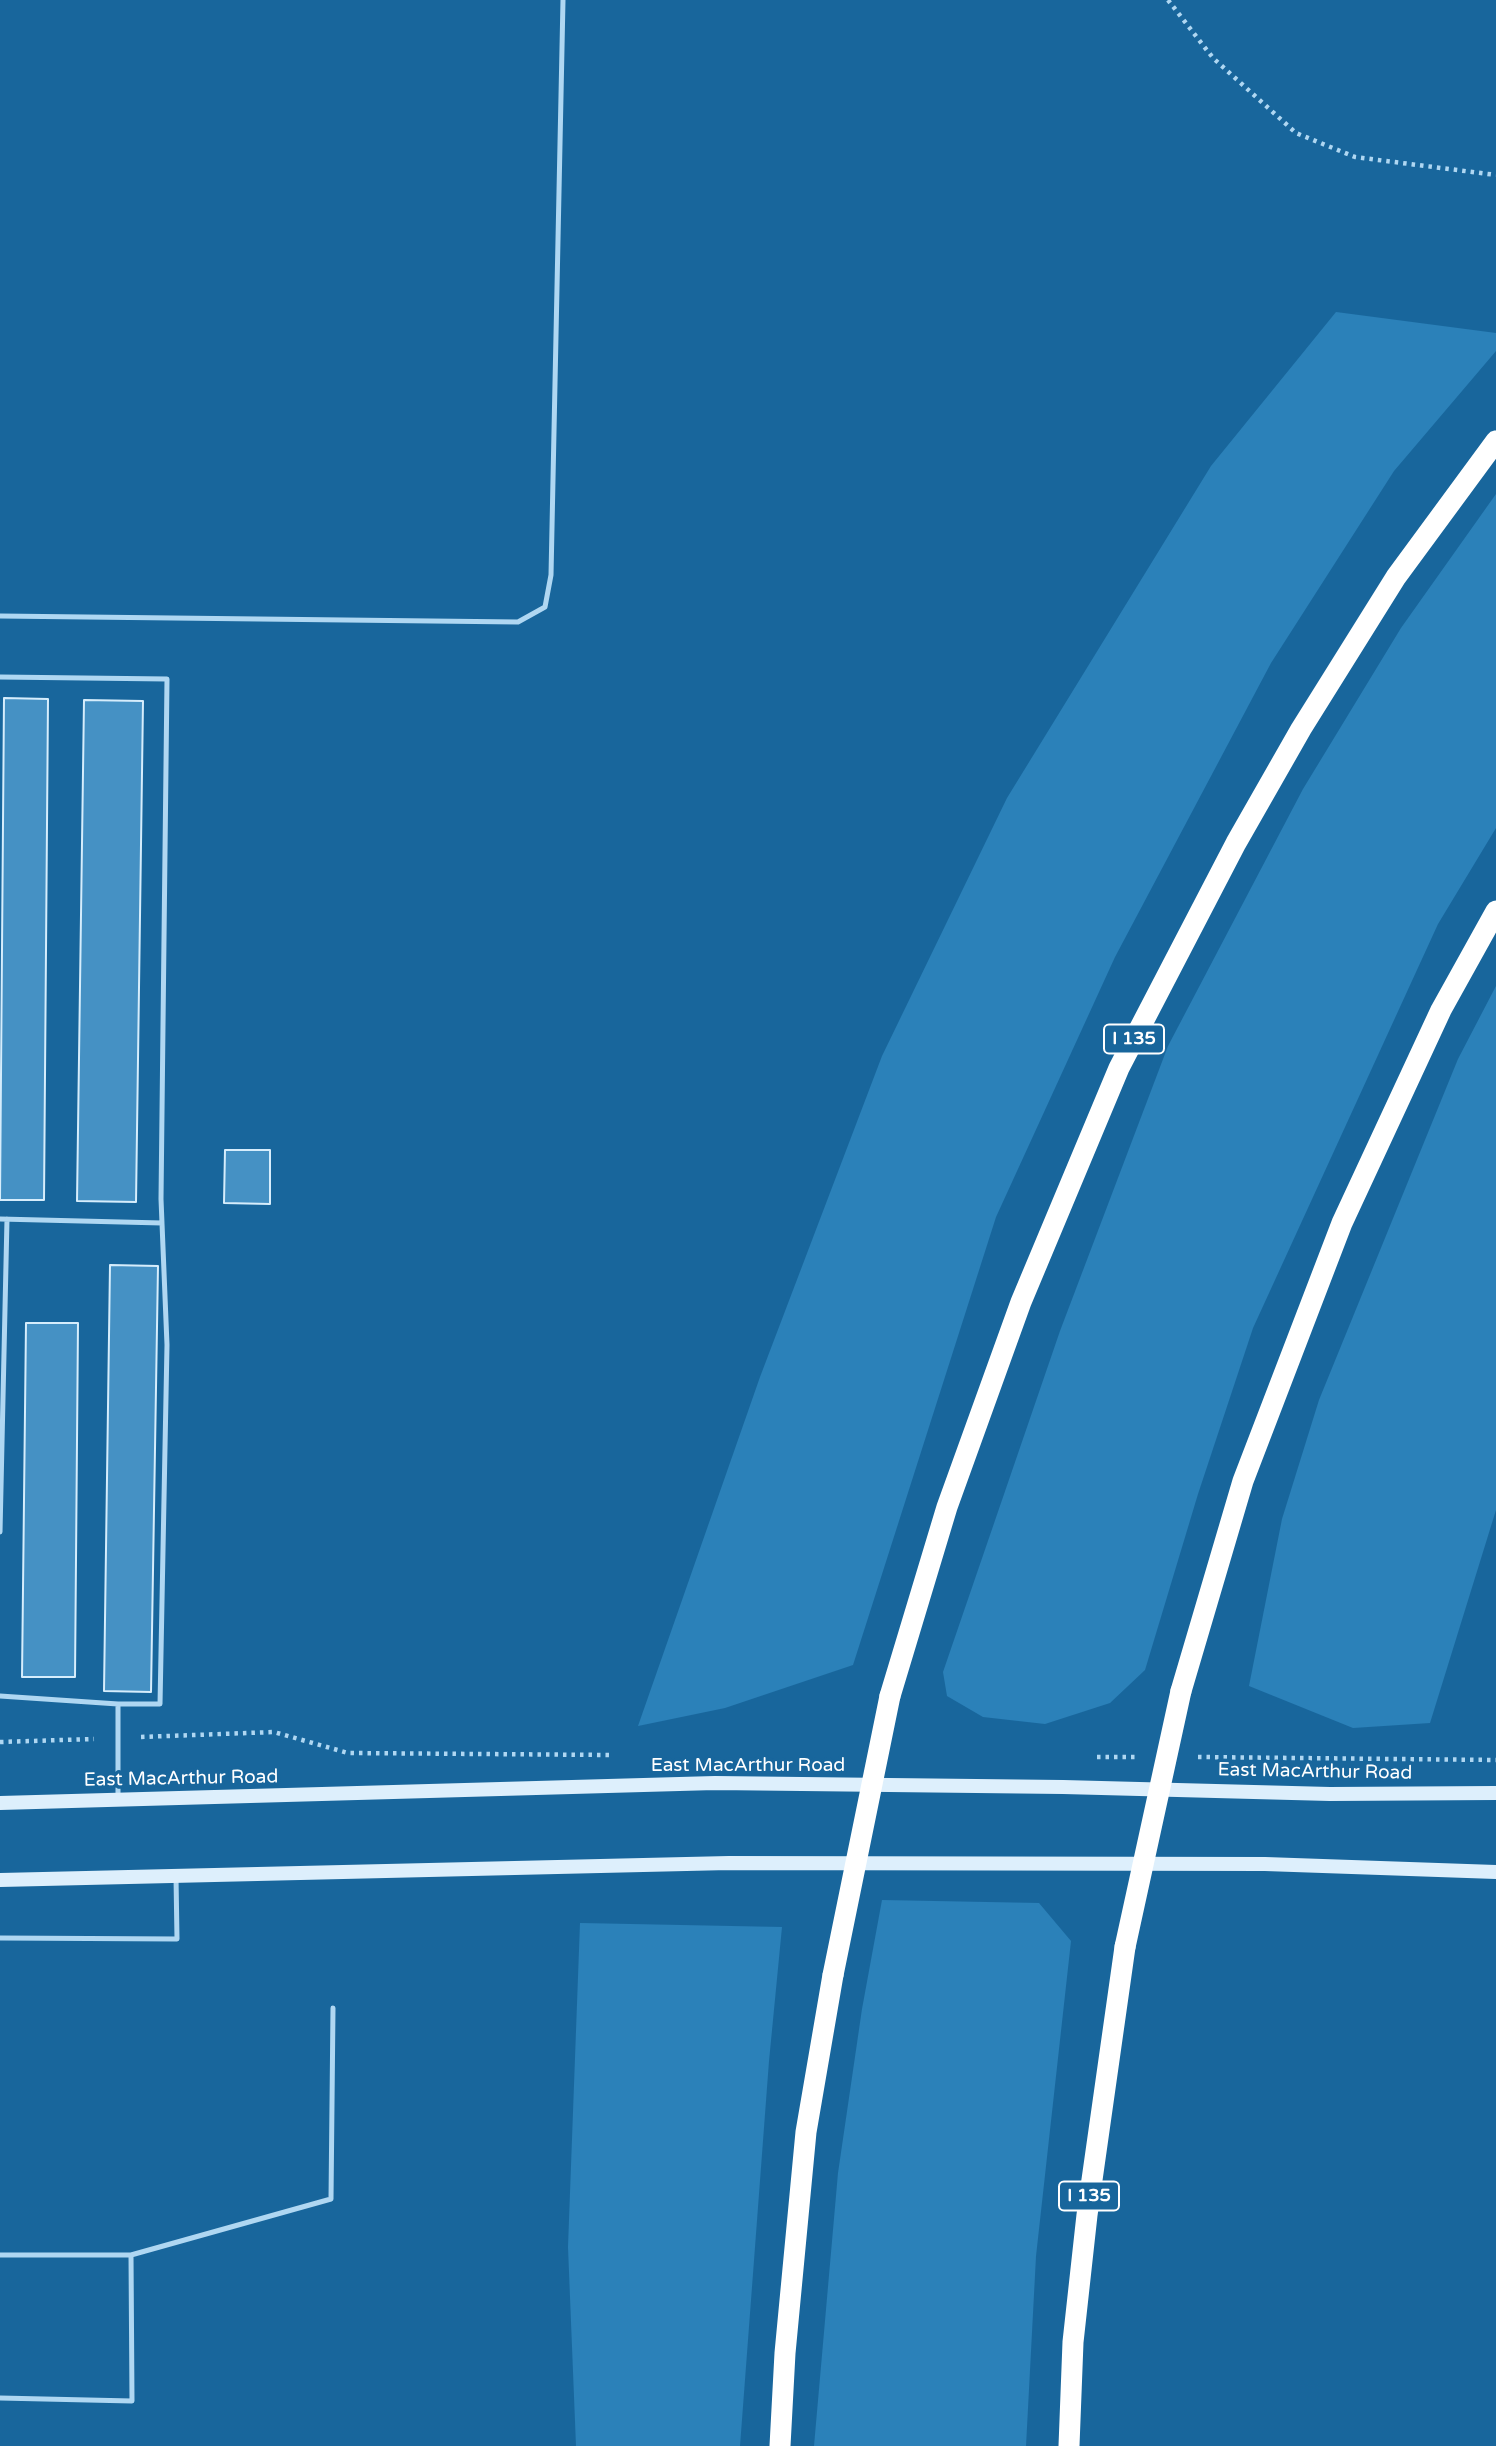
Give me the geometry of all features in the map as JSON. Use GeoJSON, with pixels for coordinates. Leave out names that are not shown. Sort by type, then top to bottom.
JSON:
{"type":"FeatureCollection","features":[{"type":"Feature","properties":{"kind":"highway","name":"I 135"},"geometry":{"type":"LineString","coordinates":[[780,2446],[785,2353],[806,2132],[833,1975],[890,1696],[947,1507],[1012,1328],[1119,1068],[1236,843],[1301,729],[1396,577],[1496,441]]}},
{"type":"Feature","properties":{"kind":"highway","name":"I 135"},"geometry":{"type":"LineString","coordinates":[[1069,2446],[1073,2342],[1087,2215],[1125,1947],[1181,1691],[1243,1481],[1342,1223],[1441,1010],[1496,911]]}},
{"type":"Feature","properties":{"kind":"street","name":"East MacArthur Road"},"geometry":{"type":"LineString","coordinates":[[0,1803],[715,1783],[1063,1787],[1330,1794],[1496,1793]]}},
{"type":"Feature","properties":{"kind":"street"},"geometry":{"type":"LineString","coordinates":[[0,1880],[729,1863],[1265,1864],[1496,1872]]}},
{"type":"Feature","properties":{"kind":"lane"},"geometry":{"type":"LineString","coordinates":[[0,616],[517,622],[545,607],[551,575],[563,0]]}},
{"type":"Feature","properties":{"kind":"lane"},"geometry":{"type":"LineString","coordinates":[[0,677],[167,679],[162,1223],[167,1345],[160,1704],[0,1696]]}},
{"type":"Feature","properties":{"kind":"lane"},"geometry":{"type":"LineString","coordinates":[[0,1532],[4,1219],[162,1223]]}},
{"type":"Feature","properties":{"kind":"lane"},"geometry":{"type":"LineString","coordinates":[[118,1704],[118,1800]]}},
{"type":"Feature","properties":{"kind":"lane"},"geometry":{"type":"LineString","coordinates":[[0,1938],[177,1939],[176,1876]]}},
{"type":"Feature","properties":{"kind":"lane"},"geometry":{"type":"LineString","coordinates":[[0,2255],[131,2255],[331,2199],[333,2008]]}},
{"type":"Feature","properties":{"kind":"lane"},"geometry":{"type":"LineString","coordinates":[[0,2398],[132,2401],[131,2255]]}},
{"type":"Feature","properties":{"kind":"path"},"geometry":{"type":"LineString","coordinates":[[1168,0],[1213,58],[1296,133],[1355,157],[1496,175]]}},
{"type":"Feature","properties":{"kind":"path"},"geometry":{"type":"LineString","coordinates":[[0,1742],[274,1732],[348,1754],[624,1755]]}},
{"type":"Feature","properties":{"kind":"path"},"geometry":{"type":"LineString","coordinates":[[1094,1756],[1149,1757]]}},
{"type":"Feature","properties":{"kind":"path"},"geometry":{"type":"LineString","coordinates":[[1190,1757],[1496,1760]]}},
{"type":"Feature","properties":{"kind":"shaded area"},"geometry":{"type":"Polygon","coordinates":[[[1336,312],[1496,333],[1496,351],[1394,471],[1271,663],[1115,957],[996,1217],[853,1665],[725,1708],[638,1726],[760,1377],[882,1056],[1007,798],[1211,466],[1336,312]]]}},
{"type":"Feature","properties":{"kind":"shaded area"},"geometry":{"type":"Polygon","coordinates":[[[1496,494],[1496,828],[1438,924],[1253,1328],[1198,1494],[1145,1670],[1110,1703],[1045,1724],[983,1717],[947,1696],[943,1672],[1060,1331],[1168,1046],[1303,789],[1401,628],[1496,494]]]}},
{"type":"Feature","properties":{"kind":"shaded area"},"geometry":{"type":"Polygon","coordinates":[[[1496,986],[1496,1510],[1430,1723],[1353,1728],[1249,1686],[1282,1519],[1319,1400],[1458,1059],[1496,986]]]}},
{"type":"Feature","properties":{"kind":"shaded area"},"geometry":{"type":"Polygon","coordinates":[[[882,1900],[1039,1903],[1071,1941],[1036,2256],[1026,2446],[814,2446],[838,2173],[862,2009],[882,1900]]]}},
{"type":"Feature","properties":{"kind":"shaded area"},"geometry":{"type":"Polygon","coordinates":[[[580,1923],[782,1927],[769,2061],[740,2446],[576,2446],[568,2247],[580,1923]]]}},
{"type":"Feature","properties":{"kind":"building"},"geometry":{"type":"Polygon","coordinates":[[[4,698],[48,699],[44,1200],[0,1200],[4,698]]]}},
{"type":"Feature","properties":{"kind":"building"},"geometry":{"type":"Polygon","coordinates":[[[84,700],[143,701],[136,1202],[77,1201],[84,700]]]}},
{"type":"Feature","properties":{"kind":"building"},"geometry":{"type":"Polygon","coordinates":[[[225,1150],[270,1150],[270,1204],[224,1203],[225,1150]]]}},
{"type":"Feature","properties":{"kind":"building"},"geometry":{"type":"Polygon","coordinates":[[[110,1265],[158,1266],[151,1692],[104,1691],[110,1265]]]}},
{"type":"Feature","properties":{"kind":"building"},"geometry":{"type":"Polygon","coordinates":[[[26,1323],[78,1323],[75,1677],[22,1677],[26,1323]]]}}]}
